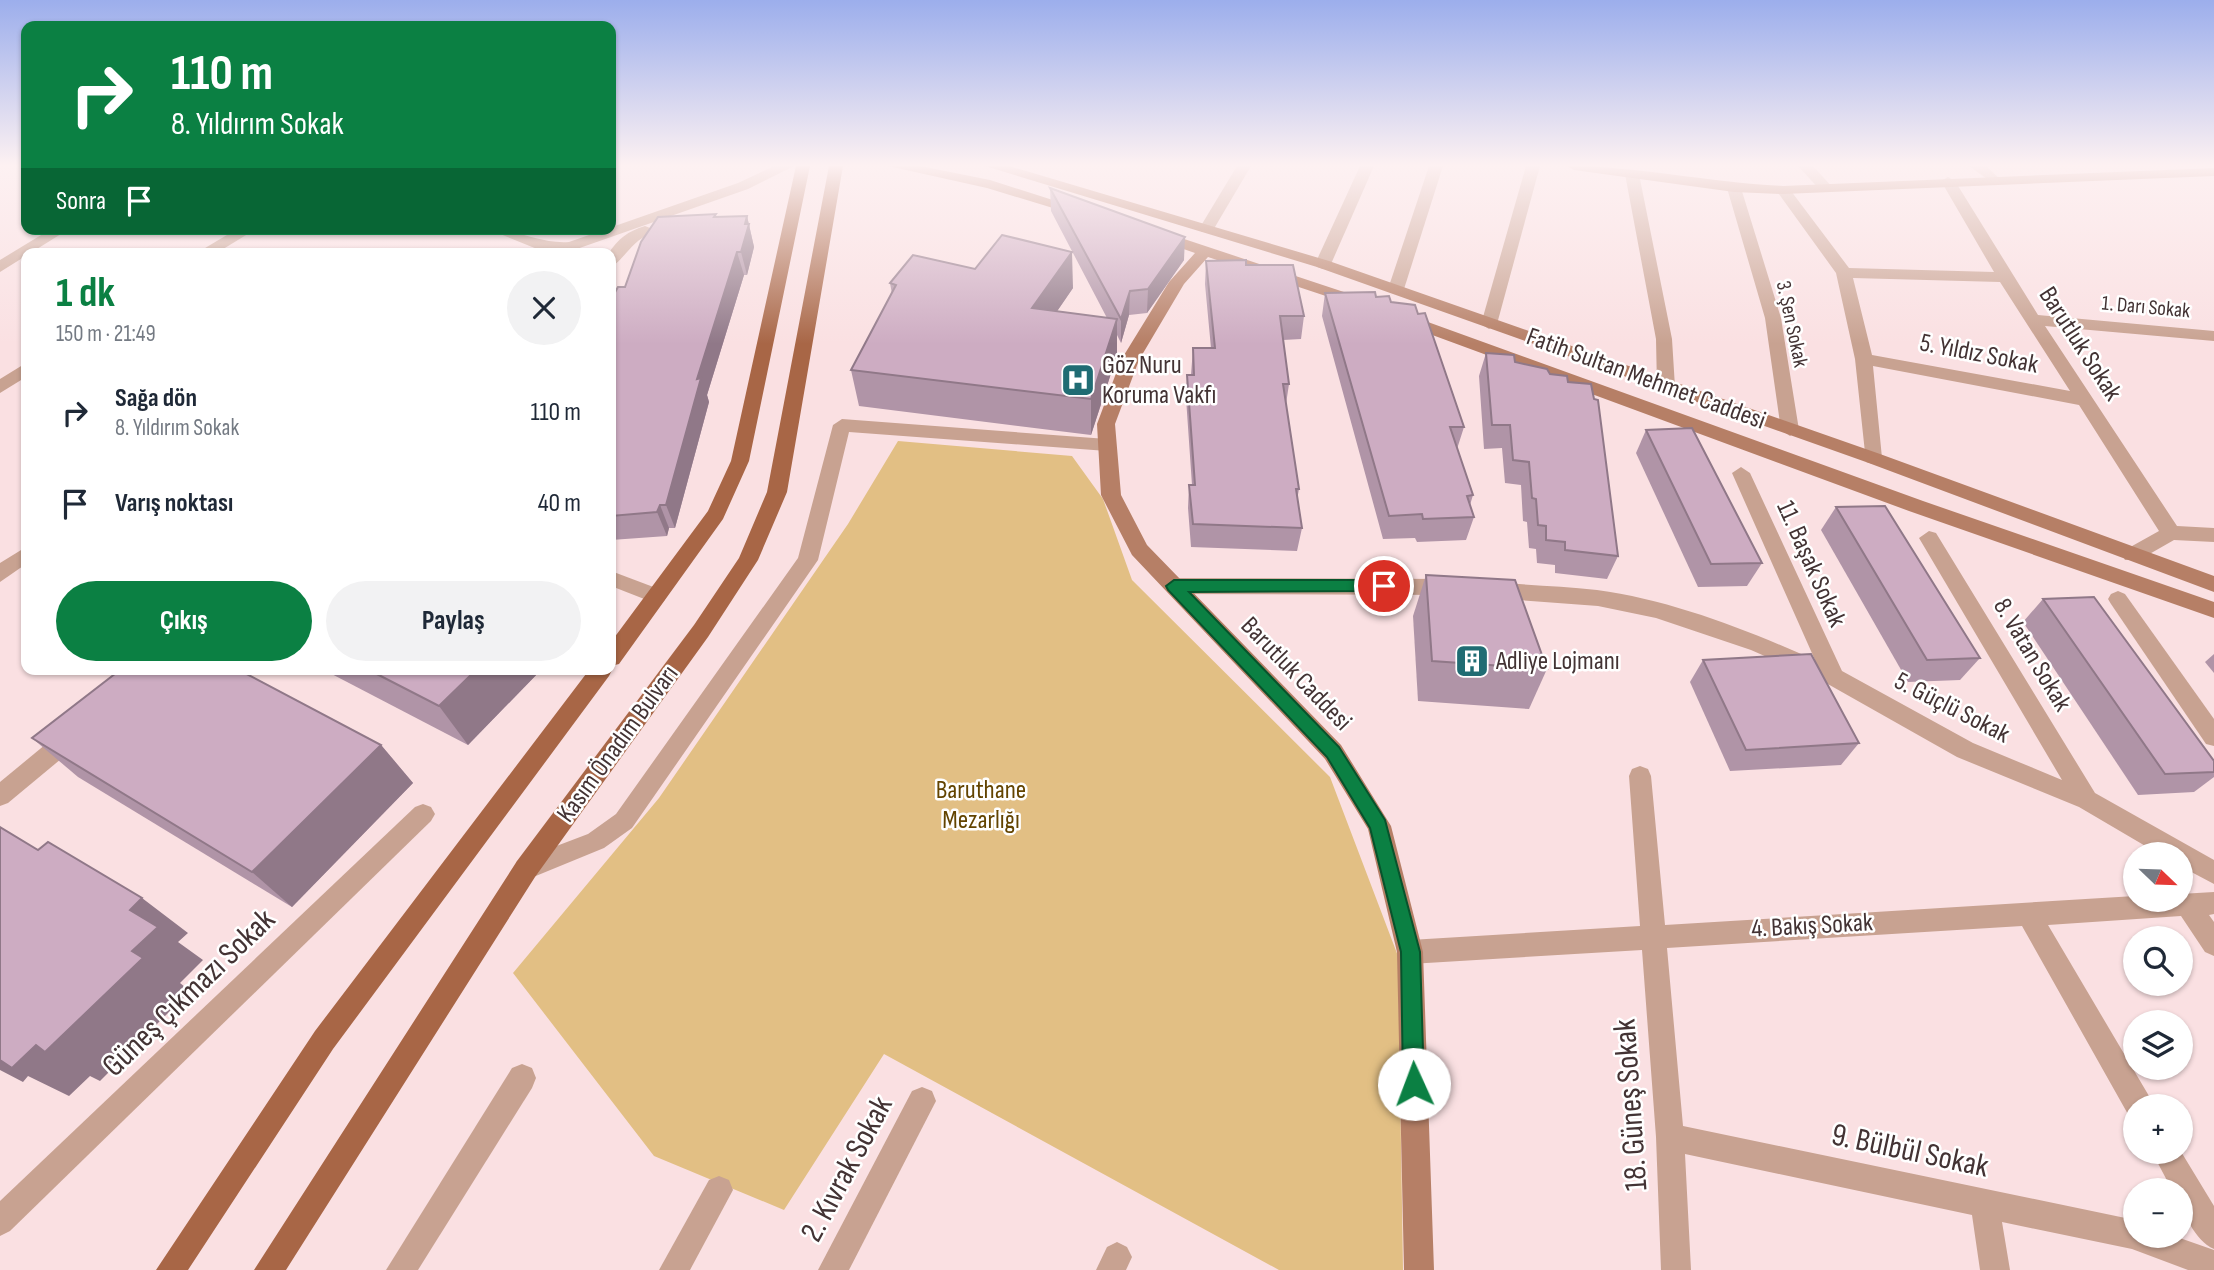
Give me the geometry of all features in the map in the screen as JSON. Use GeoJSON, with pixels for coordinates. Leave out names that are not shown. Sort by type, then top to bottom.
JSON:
{"type":"FeatureCollection","features":[{"type":"Feature","properties":{"kind":"main road"},"geometry":{"type":"LineString","coordinates":[[616,651],[716,514],[740,461],[790,225]]}},
{"type":"Feature","properties":{"kind":"main road","name":"Kasım Önadım Bulvarı"},"geometry":{"type":"LineString","coordinates":[[269,1270],[526,869],[701,631],[748,560],[776,492],[825,225]]}},
{"type":"Feature","properties":{"kind":"main road","name":"Fatih Sultan Mehmet Caddesi"},"geometry":{"type":"LineString","coordinates":[[1164,225],[1377,308],[1916,506],[2214,610]]}},
{"type":"Feature","properties":{"kind":"main road","name":"Fatih Sultan Mehmet Caddesi"},"geometry":{"type":"LineString","coordinates":[[1142,231],[1207,240],[1323,264],[1665,387],[1873,458],[2214,584]]}},
{"type":"Feature","properties":{"kind":"main road","name":"Barutluk Caddesi"},"geometry":{"type":"LineString","coordinates":[[1207,240],[1177,282],[1130,360],[1106,424],[1111,495],[1139,550],[1333,752],[1379,825],[1410,952],[1419,1270]]}},
{"type":"Feature","properties":{"kind":"main road"},"geometry":{"type":"LineString","coordinates":[[171,1270],[324,1040],[597,675]]}},
{"type":"Feature","properties":{"kind":"street"},"geometry":{"type":"LineString","coordinates":[[616,252],[636,233],[662,225]]}},
{"type":"Feature","properties":{"kind":"street"},"geometry":{"type":"LineString","coordinates":[[1207,240],[1214,225]]}},
{"type":"Feature","properties":{"kind":"street"},"geometry":{"type":"LineString","coordinates":[[1323,264],[1340,225]]}},
{"type":"Feature","properties":{"kind":"street"},"geometry":{"type":"LineString","coordinates":[[1396,289],[1417,225]]}},
{"type":"Feature","properties":{"kind":"street"},"geometry":{"type":"LineString","coordinates":[[1489,324],[1516,225]]}},
{"type":"Feature","properties":{"kind":"street"},"geometry":{"type":"LineString","coordinates":[[1642,225],[1664,339],[1665,387]]}},
{"type":"Feature","properties":{"kind":"street","name":"3. Şen Sokak"},"geometry":{"type":"LineString","coordinates":[[1745,225],[1773,318],[1790,430]]}},
{"type":"Feature","properties":{"kind":"street"},"geometry":{"type":"LineString","coordinates":[[1809,225],[1844,273],[1864,359],[1873,458]]}},
{"type":"Feature","properties":{"kind":"street","name":"Barutluk Sokak"},"geometry":{"type":"LineString","coordinates":[[1974,225],[2171,533]]}},
{"type":"Feature","properties":{"kind":"street"},"geometry":{"type":"LineString","coordinates":[[31,248],[52,235]]}},
{"type":"Feature","properties":{"kind":"street"},"geometry":{"type":"LineString","coordinates":[[214,248],[238,235]]}},
{"type":"Feature","properties":{"kind":"street"},"geometry":{"type":"LineString","coordinates":[[512,235],[548,248],[571,246],[604,235]]}},
{"type":"Feature","properties":{"kind":"street"},"geometry":{"type":"LineString","coordinates":[[592,248],[596,238]]}},
{"type":"Feature","properties":{"kind":"street"},"geometry":{"type":"LineString","coordinates":[[0,267],[21,254]]}},
{"type":"Feature","properties":{"kind":"street"},"geometry":{"type":"LineString","coordinates":[[1844,273],[2005,277]]}},
{"type":"Feature","properties":{"kind":"street","name":"1. Darı Sokak"},"geometry":{"type":"LineString","coordinates":[[2033,320],[2214,336]]}},
{"type":"Feature","properties":{"kind":"street","name":"5. Yıldız Sokak"},"geometry":{"type":"LineString","coordinates":[[1864,359],[2085,400]]}},
{"type":"Feature","properties":{"kind":"street"},"geometry":{"type":"LineString","coordinates":[[0,387],[21,372]]}},
{"type":"Feature","properties":{"kind":"street"},"geometry":{"type":"LineString","coordinates":[[526,869],[596,841],[624,821],[632,810],[808,560],[842,425],[1107,445]]}},
{"type":"Feature","properties":{"kind":"street","name":"11. Başak Sokak"},"geometry":{"type":"LineString","coordinates":[[1741,473],[1833,677]]}},
{"type":"Feature","properties":{"kind":"street"},"geometry":{"type":"LineString","coordinates":[[2132,555],[2171,533],[2214,535]]}},
{"type":"Feature","properties":{"kind":"street","name":"8. Vatan Sokak"},"geometry":{"type":"LineString","coordinates":[[1929,538],[2087,800]]}},
{"type":"Feature","properties":{"kind":"street"},"geometry":{"type":"LineString","coordinates":[[0,574],[21,558]]}},
{"type":"Feature","properties":{"kind":"street"},"geometry":{"type":"LineString","coordinates":[[616,580],[657,596]]}},
{"type":"Feature","properties":{"kind":"street","name":"5. Güçlü Sokak"},"geometry":{"type":"LineString","coordinates":[[1174,586],[1436,585],[1598,598],[1657,610],[1758,644],[1833,677],[1965,750],[2087,800],[2214,873]]}},
{"type":"Feature","properties":{"kind":"street"},"geometry":{"type":"LineString","coordinates":[[2118,599],[2214,737]]}},
{"type":"Feature","properties":{"kind":"street"},"geometry":{"type":"LineString","coordinates":[[0,796],[90,721]]}},
{"type":"Feature","properties":{"kind":"street","name":"18. Güneş Sokak"},"geometry":{"type":"LineString","coordinates":[[1640,776],[1670,1137],[1676,1270]]}},
{"type":"Feature","properties":{"kind":"street","name":"Güneş Çıkmazı Sokak"},"geometry":{"type":"LineString","coordinates":[[0,1221],[423,814]]}},
{"type":"Feature","properties":{"kind":"street","name":"4. Bakış Sokak"},"geometry":{"type":"LineString","coordinates":[[2193,905],[2214,903]]}},
{"type":"Feature","properties":{"kind":"street","name":"4. Bakış Sokak"},"geometry":{"type":"LineString","coordinates":[[1410,952],[2123,909]]}},
{"type":"Feature","properties":{"kind":"street"},"geometry":{"type":"LineString","coordinates":[[2193,912],[2214,944]]}},
{"type":"Feature","properties":{"kind":"street"},"geometry":{"type":"LineString","coordinates":[[2028,914],[2133,1094]]}},
{"type":"Feature","properties":{"kind":"street"},"geometry":{"type":"LineString","coordinates":[[401,1270],[522,1078]]}},
{"type":"Feature","properties":{"kind":"street","name":"2. Kıvrak Sokak"},"geometry":{"type":"LineString","coordinates":[[833,1270],[922,1101]]}},
{"type":"Feature","properties":{"kind":"street","name":"9. Bülbül Sokak"},"geometry":{"type":"LineString","coordinates":[[1670,1137],[2123,1232]]}},
{"type":"Feature","properties":{"kind":"street"},"geometry":{"type":"LineString","coordinates":[[2173,1164],[2214,1234]]}},
{"type":"Feature","properties":{"kind":"street"},"geometry":{"type":"LineString","coordinates":[[674,1270],[719,1190]]}},
{"type":"Feature","properties":{"kind":"street"},"geometry":{"type":"LineString","coordinates":[[1985,1202],[1995,1270]]}},
{"type":"Feature","properties":{"kind":"street","name":"9. Bülbül Sokak"},"geometry":{"type":"LineString","coordinates":[[2169,1248],[2214,1265]]}},
{"type":"Feature","properties":{"kind":"green space","name":"Baruthane Mezarlığı"},"geometry":{"type":"Polygon","coordinates":[[[898,441],[1072,456],[1103,499],[1132,580],[1330,777],[1398,956],[1403,1270],[1279,1270],[884,1054],[784,1210],[654,1156],[513,973],[659,798],[848,524],[898,441]]]}},
{"type":"Feature","properties":{"kind":"building"},"geometry":{"type":"Polygon","coordinates":[[[652,225],[749,225],[741,252],[737,252],[697,379],[701,378],[666,505],[660,505],[657,512],[616,516],[616,290],[618,287],[625,287],[641,242],[652,225]]]}},
{"type":"Feature","properties":{"kind":"building"},"geometry":{"type":"Polygon","coordinates":[[[1070,225],[1153,225],[1185,237],[1148,289],[1130,291],[1121,319],[1070,225]]]}},
{"type":"Feature","properties":{"kind":"building"},"geometry":{"type":"Polygon","coordinates":[[[1002,235],[1072,252],[1032,308],[1117,319],[1091,399],[851,370],[896,285],[890,283],[913,255],[975,269],[1002,235]]]}},
{"type":"Feature","properties":{"kind":"building"},"geometry":{"type":"Polygon","coordinates":[[[1246,260],[1246,265],[1293,265],[1304,316],[1280,316],[1289,384],[1283,384],[1299,489],[1296,489],[1302,528],[1193,524],[1189,485],[1195,485],[1187,375],[1194,375],[1193,348],[1215,348],[1206,261],[1246,260]]]}},
{"type":"Feature","properties":{"kind":"building"},"geometry":{"type":"Polygon","coordinates":[[[1375,292],[1376,297],[1389,296],[1391,302],[1415,305],[1418,314],[1425,313],[1464,427],[1450,427],[1473,495],[1467,496],[1474,517],[1423,519],[1422,514],[1389,516],[1325,293],[1375,292]]]}},
{"type":"Feature","properties":{"kind":"building"},"geometry":{"type":"Polygon","coordinates":[[[1486,353],[1514,355],[1515,362],[1547,369],[1550,374],[1567,376],[1568,382],[1591,384],[1594,399],[1598,400],[1618,556],[1565,550],[1565,542],[1546,540],[1546,526],[1538,525],[1536,499],[1532,498],[1529,462],[1513,460],[1510,425],[1492,425],[1486,353]]]}},
{"type":"Feature","properties":{"kind":"building"},"geometry":{"type":"Polygon","coordinates":[[[1692,428],[1762,563],[1711,564],[1646,430],[1692,428]]]}},
{"type":"Feature","properties":{"kind":"building"},"geometry":{"type":"Polygon","coordinates":[[[1885,506],[1980,658],[1927,660],[1836,507],[1885,506]]]}},
{"type":"Feature","properties":{"kind":"building"},"geometry":{"type":"Polygon","coordinates":[[[1426,575],[1515,580],[1547,669],[1432,661],[1426,575]]]}},
{"type":"Feature","properties":{"kind":"building"},"geometry":{"type":"Polygon","coordinates":[[[2094,597],[2214,761],[2214,772],[2165,774],[2043,599],[2094,597]]]}},
{"type":"Feature","properties":{"kind":"building"},"geometry":{"type":"Polygon","coordinates":[[[1811,654],[1859,743],[1746,750],[1703,660],[1811,654]]]}},
{"type":"Feature","properties":{"kind":"building"},"geometry":{"type":"Polygon","coordinates":[[[114,675],[248,675],[381,745],[252,872],[32,738],[114,675]]]}},
{"type":"Feature","properties":{"kind":"building"},"geometry":{"type":"Polygon","coordinates":[[[379,675],[471,675],[439,706],[379,675]]]}},
{"type":"Feature","properties":{"kind":"building"},"geometry":{"type":"Polygon","coordinates":[[[0,827],[38,850],[48,842],[142,898],[130,910],[158,927],[132,951],[143,958],[45,1052],[36,1045],[12,1068],[0,1060],[0,827]]]}},
{"type":"Feature","properties":{"kind":"place","name":"Göz Nuru Koruma Vakfı"},"geometry":{"type":"Point","coordinates":[1078,380]}},
{"type":"Feature","properties":{"kind":"place","name":"Adliye Lojmanı"},"geometry":{"type":"Point","coordinates":[1472,661]}},
{"type":"Feature","properties":{"kind":"route"},"geometry":{"type":"LineString","coordinates":[[1384,586],[1174,586],[1333,752],[1379,825],[1410,952],[1414,1084]]}}]}
